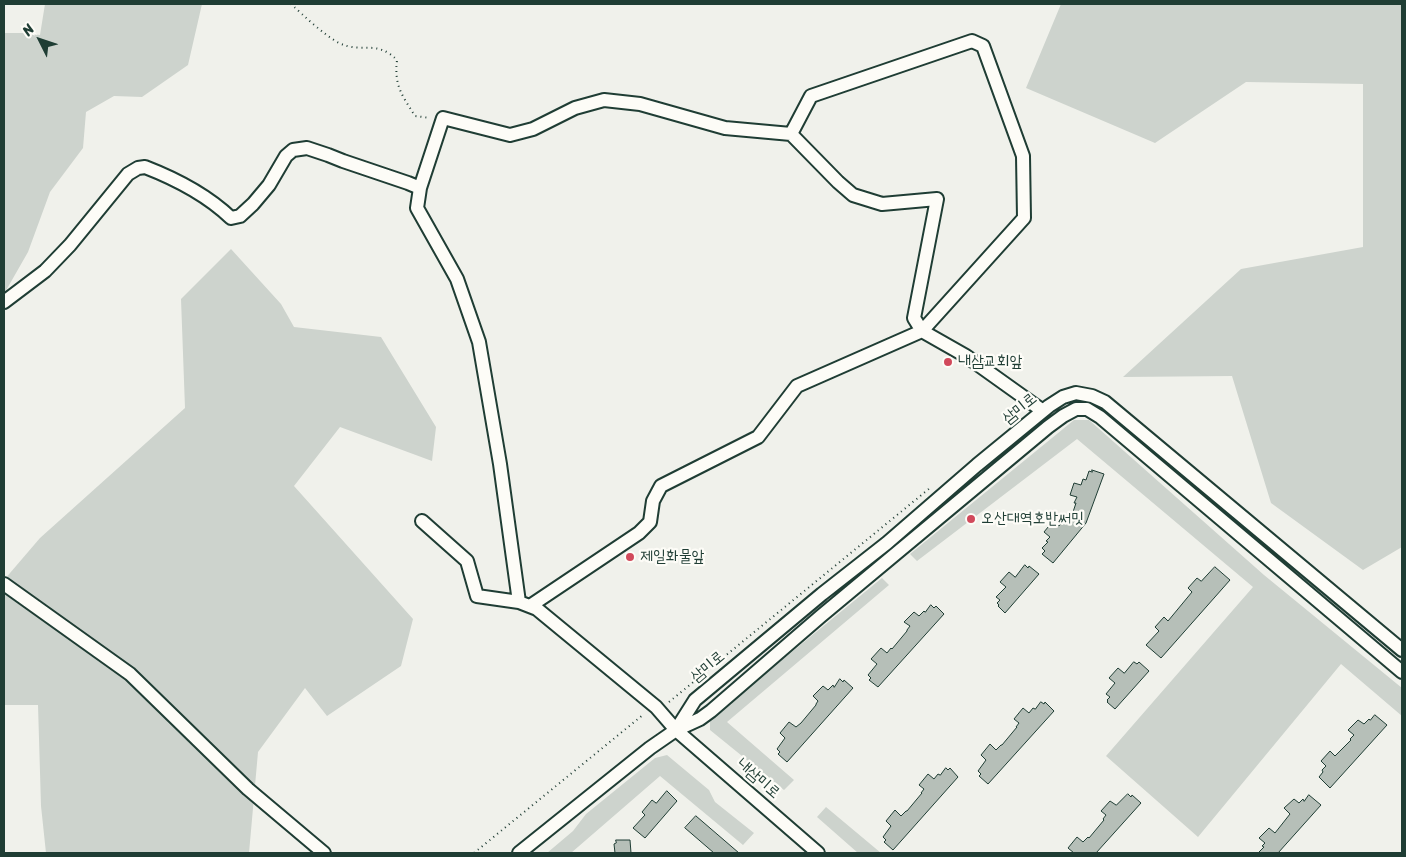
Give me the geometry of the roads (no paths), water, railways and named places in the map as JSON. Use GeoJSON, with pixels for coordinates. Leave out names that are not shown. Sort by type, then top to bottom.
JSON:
{"type":"FeatureCollection","features":[{"type":"Feature","properties":{"kind":"street"},"geometry":{"type":"LineString","coordinates":[[422,521],[467,562],[477,596],[525,604],[639,534],[650,522],[653,501],[661,486],[758,437],[797,386],[922,331],[1024,218],[1023,156],[983,46],[972,41],[811,96],[791,134]]}},
{"type":"Feature","properties":{"kind":"street"},"geometry":{"type":"LineString","coordinates":[[525,604],[480,342],[457,279],[417,208],[420,188],[443,118],[510,135],[533,129],[575,108],[604,100],[640,104],[725,128],[791,134],[853,195],[882,204],[937,199],[914,318],[922,331],[966,356],[1043,411]]}},
{"type":"Feature","properties":{"kind":"street"},"geometry":{"type":"LineString","coordinates":[[4,302],[45,271],[70,244],[118,185],[128,174],[138,168],[145,167],[190,188],[224,211],[231,218],[240,216],[253,204],[270,185],[286,156],[293,150],[308,148],[420,188]]}},
{"type":"Feature","properties":{"kind":"street","name":"삼미로"},"geometry":{"type":"LineString","coordinates":[[676,730],[695,700],[814,600],[887,543],[1043,411],[1063,397],[1076,393],[1092,396],[1105,402],[1402,650]]}},
{"type":"Feature","properties":{"kind":"street","name":"삼미로"},"geometry":{"type":"LineString","coordinates":[[519,853],[650,748],[676,730],[700,719],[983,480],[1048,427],[1076,409],[1087,409],[1100,417],[1402,672]]}},
{"type":"Feature","properties":{"kind":"street"},"geometry":{"type":"LineString","coordinates":[[4,584],[130,674],[248,789],[324,853]]}},
{"type":"Feature","properties":{"kind":"street","name":"내삼미로"},"geometry":{"type":"LineString","coordinates":[[525,604],[537,609],[656,707],[676,730],[818,853]]}},
{"type":"Feature","properties":{"kind":"place","name":"내삼교회앞"},"geometry":{"type":"Point","coordinates":[948,362]}},
{"type":"Feature","properties":{"kind":"place","name":"오산대역호반써밋"},"geometry":{"type":"Point","coordinates":[971,519]}},
{"type":"Feature","properties":{"kind":"place","name":"제일화물앞"},"geometry":{"type":"Point","coordinates":[630,557]}}]}
